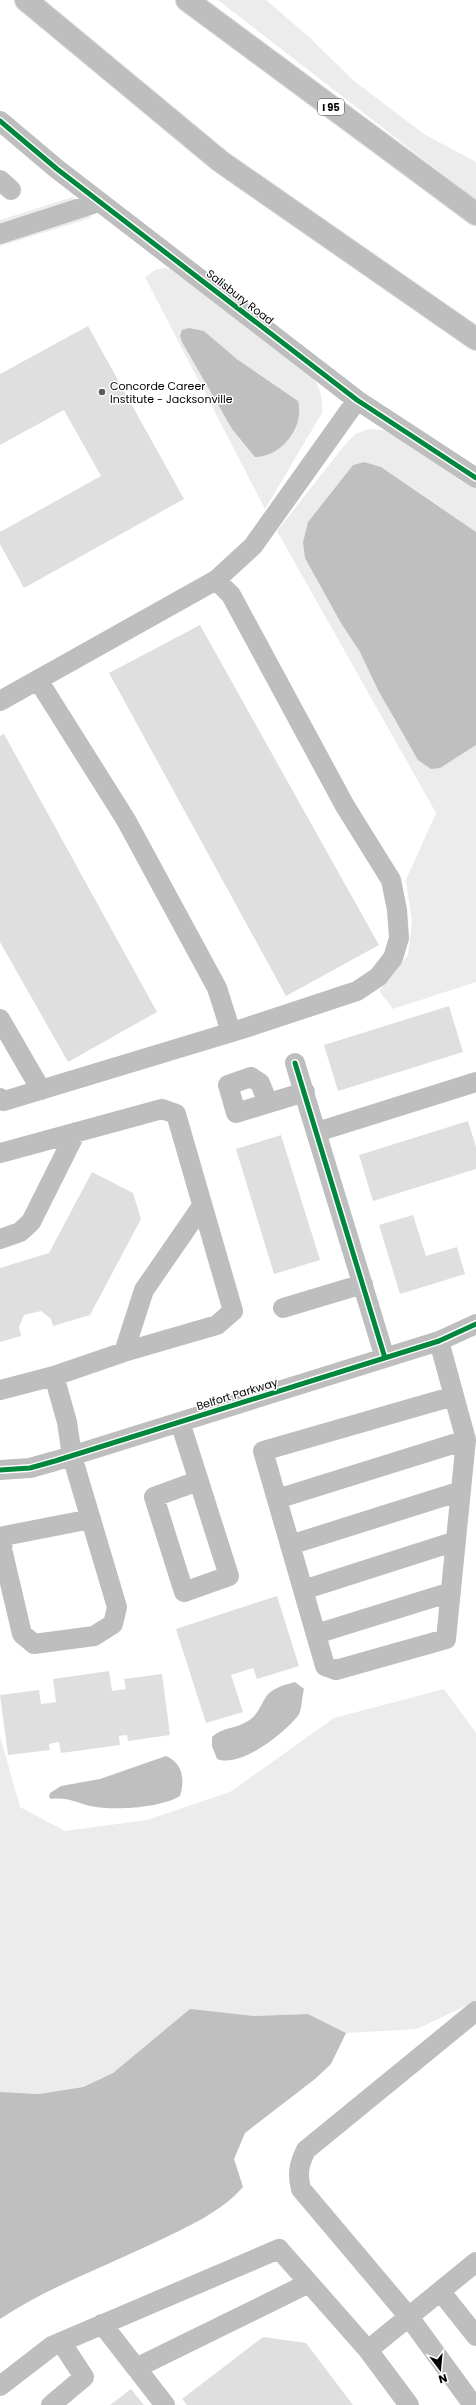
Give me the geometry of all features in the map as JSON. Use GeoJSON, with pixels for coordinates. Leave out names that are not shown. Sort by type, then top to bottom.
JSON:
{"type":"FeatureCollection","features":[{"type":"Feature","properties":{"kind":"highway"},"geometry":{"type":"LineString","coordinates":[[26,0],[220,161],[476,339]]}},
{"type":"Feature","properties":{"kind":"highway","name":"I 95"},"geometry":{"type":"LineString","coordinates":[[187,0],[476,214]]}},
{"type":"Feature","properties":{"kind":"street","name":"Salisbury Road"},"geometry":{"type":"LineString","coordinates":[[0,121],[100,202],[357,400],[476,478]]}},
{"type":"Feature","properties":{"kind":"street"},"geometry":{"type":"LineString","coordinates":[[0,234],[100,202]]}},
{"type":"Feature","properties":{"kind":"street"},"geometry":{"type":"LineString","coordinates":[[0,701],[216,580],[253,546],[357,400]]}},
{"type":"Feature","properties":{"kind":"street"},"geometry":{"type":"LineString","coordinates":[[0,1098],[4,1101],[231,1032],[357,991],[378,977],[393,958],[399,938],[397,910],[391,880],[345,806],[231,596],[216,580]]}},
{"type":"Feature","properties":{"kind":"street"},"geometry":{"type":"LineString","coordinates":[[38,680],[126,820],[217,988],[231,1032]]}},
{"type":"Feature","properties":{"kind":"street"},"geometry":{"type":"LineString","coordinates":[[0,1019],[40,1090]]}},
{"type":"Feature","properties":{"kind":"street"},"geometry":{"type":"LineString","coordinates":[[295,1063],[385,1358]]}},
{"type":"Feature","properties":{"kind":"street"},"geometry":{"type":"LineString","coordinates":[[317,1132],[476,1082]]}},
{"type":"Feature","properties":{"kind":"street"},"geometry":{"type":"LineString","coordinates":[[268,1104],[305,1092]]}},
{"type":"Feature","properties":{"kind":"street"},"geometry":{"type":"LineString","coordinates":[[0,1153],[162,1109],[176,1114],[233,1311],[217,1325],[124,1352],[54,1376],[0,1390]]}},
{"type":"Feature","properties":{"kind":"street"},"geometry":{"type":"LineString","coordinates":[[0,1239],[20,1232],[31,1222],[76,1132]]}},
{"type":"Feature","properties":{"kind":"street"},"geometry":{"type":"LineString","coordinates":[[124,1352],[144,1290],[202,1206]]}},
{"type":"Feature","properties":{"kind":"street"},"geometry":{"type":"LineString","coordinates":[[284,1308],[363,1284]]}},
{"type":"Feature","properties":{"kind":"street","name":"Belfort Parkway"},"geometry":{"type":"LineString","coordinates":[[0,1470],[30,1468],[72,1456],[439,1341],[476,1324]]}},
{"type":"Feature","properties":{"kind":"street","name":"Belfort Parkway"},"geometry":{"type":"LineString","coordinates":[[439,1341],[476,1335]]}},
{"type":"Feature","properties":{"kind":"street"},"geometry":{"type":"LineString","coordinates":[[439,1341],[454,1396],[466,1440],[446,1639],[336,1670],[325,1666],[263,1451],[454,1396]]}},
{"type":"Feature","properties":{"kind":"street"},"geometry":{"type":"LineString","coordinates":[[54,1376],[67,1422],[72,1456],[117,1606],[113,1624],[94,1636],[34,1644],[22,1634],[2,1549],[4,1536],[91,1520]]}},
{"type":"Feature","properties":{"kind":"street"},"geometry":{"type":"LineString","coordinates":[[180,1422],[229,1576],[184,1592],[154,1497],[198,1480]]}},
{"type":"Feature","properties":{"kind":"street"},"geometry":{"type":"LineString","coordinates":[[277,1499],[466,1440]]}},
{"type":"Feature","properties":{"kind":"street"},"geometry":{"type":"LineString","coordinates":[[290,1545],[461,1491]]}},
{"type":"Feature","properties":{"kind":"street"},"geometry":{"type":"LineString","coordinates":[[303,1590],[456,1541]]}},
{"type":"Feature","properties":{"kind":"street"},"geometry":{"type":"LineString","coordinates":[[316,1634],[450,1592]]}},
{"type":"Feature","properties":{"kind":"street"},"geometry":{"type":"LineString","coordinates":[[472,2405],[409,2317],[301,2189],[298,2176],[300,2161],[306,2150],[476,2012]]}},
{"type":"Feature","properties":{"kind":"street"},"geometry":{"type":"LineString","coordinates":[[0,2386],[52,2346],[279,2249],[368,2350],[409,2405]]}},
{"type":"Feature","properties":{"kind":"street"},"geometry":{"type":"LineString","coordinates":[[368,2350],[476,2262]]}},
{"type":"Feature","properties":{"kind":"street"},"geometry":{"type":"LineString","coordinates":[[136,2368],[309,2283]]}},
{"type":"Feature","properties":{"kind":"street"},"geometry":{"type":"LineString","coordinates":[[441,2292],[476,2336]]}},
{"type":"Feature","properties":{"kind":"street"},"geometry":{"type":"LineString","coordinates":[[102,2324],[165,2405]]}},
{"type":"Feature","properties":{"kind":"street"},"geometry":{"type":"LineString","coordinates":[[51,2405],[84,2377],[61,2342]]}},
{"type":"Feature","properties":{"kind":"shaded area"},"geometry":{"type":"Polygon","coordinates":[[[218,0],[266,0],[308,36],[354,81],[424,134],[476,162],[476,200],[218,0]]]}},
{"type":"Feature","properties":{"kind":"shaded area"},"geometry":{"type":"Polygon","coordinates":[[[73,197],[91,218],[0,246],[0,220],[73,197]]]}},
{"type":"Feature","properties":{"kind":"shaded area"},"geometry":{"type":"Polygon","coordinates":[[[164,268],[170,269],[311,374],[317,383],[322,402],[322,413],[265,509],[145,277],[155,270],[164,268]],[[204,331],[180,336],[232,429],[238,360],[204,331]]]}},
{"type":"Feature","properties":{"kind":"shaded area"},"geometry":{"type":"Polygon","coordinates":[[[189,328],[204,331],[238,360],[298,401],[298,421],[294,430],[289,439],[274,452],[265,456],[255,457],[232,429],[182,342],[180,336],[182,330],[189,328]]]}},
{"type":"Feature","properties":{"kind":"shaded area"},"geometry":{"type":"Polygon","coordinates":[[[369,429],[390,431],[476,488],[476,532],[381,467],[364,462],[353,465],[308,522],[303,542],[341,623],[360,652],[395,721],[469,748],[476,745],[476,982],[393,1009],[379,991],[408,955],[412,922],[406,880],[436,813],[277,531],[343,447],[355,434],[369,429]]]}},
{"type":"Feature","properties":{"kind":"shaded area"},"geometry":{"type":"Polygon","coordinates":[[[364,462],[381,467],[476,532],[476,745],[440,768],[431,769],[418,760],[378,690],[360,652],[341,623],[305,558],[303,542],[308,522],[353,465],[364,462]]]}},
{"type":"Feature","properties":{"kind":"shaded area"},"geometry":{"type":"Polygon","coordinates":[[[295,1682],[304,1689],[301,1707],[298,1716],[282,1732],[261,1748],[238,1759],[217,1759],[212,1746],[212,1737],[220,1731],[248,1721],[256,1714],[270,1693],[286,1684],[295,1682]]]}},
{"type":"Feature","properties":{"kind":"shaded area"},"geometry":{"type":"Polygon","coordinates":[[[444,1689],[476,1733],[476,2001],[417,2029],[346,2033],[308,2014],[254,2016],[190,2010],[113,2073],[82,2087],[39,2094],[0,2092],[0,1736],[20,1807],[65,1831],[147,1820],[230,1792],[334,1718],[444,1689]]]}},
{"type":"Feature","properties":{"kind":"shaded area"},"geometry":{"type":"Polygon","coordinates":[[[166,1756],[176,1763],[182,1778],[182,1790],[180,1796],[171,1800],[149,1806],[111,1808],[90,1806],[67,1799],[51,1799],[49,1797],[50,1793],[61,1786],[100,1779],[166,1756]]]}},
{"type":"Feature","properties":{"kind":"shaded area"},"geometry":{"type":"Polygon","coordinates":[[[190,2009],[254,2016],[308,2014],[346,2033],[331,2064],[315,2079],[245,2133],[234,2159],[243,2187],[234,2196],[214,2212],[191,2225],[57,2287],[0,2319],[0,2092],[39,2094],[83,2087],[113,2073],[190,2009]]]}},
{"type":"Feature","properties":{"kind":"building"},"geometry":{"type":"Polygon","coordinates":[[[88,326],[184,499],[24,588],[0,544],[0,532],[101,476],[64,410],[0,445],[0,374],[88,326]]]}},
{"type":"Feature","properties":{"kind":"building"},"geometry":{"type":"Polygon","coordinates":[[[200,625],[379,945],[286,996],[109,673],[200,625]]]}},
{"type":"Feature","properties":{"kind":"building"},"geometry":{"type":"Polygon","coordinates":[[[4,734],[157,1012],[68,1062],[0,942],[0,736],[4,734]]]}},
{"type":"Feature","properties":{"kind":"building"},"geometry":{"type":"Polygon","coordinates":[[[449,1006],[463,1052],[338,1091],[324,1045],[449,1006]]]}},
{"type":"Feature","properties":{"kind":"building"},"geometry":{"type":"Polygon","coordinates":[[[468,1121],[476,1147],[476,1169],[373,1201],[359,1155],[468,1121]]]}},
{"type":"Feature","properties":{"kind":"building"},"geometry":{"type":"Polygon","coordinates":[[[281,1135],[320,1260],[274,1274],[236,1149],[281,1135]]]}},
{"type":"Feature","properties":{"kind":"building"},"geometry":{"type":"Polygon","coordinates":[[[92,1172],[133,1193],[141,1219],[90,1315],[53,1326],[51,1319],[41,1311],[24,1315],[19,1327],[21,1336],[0,1342],[0,1268],[49,1253],[92,1172]]]}},
{"type":"Feature","properties":{"kind":"building"},"geometry":{"type":"Polygon","coordinates":[[[413,1215],[426,1256],[457,1247],[465,1274],[400,1294],[379,1225],[413,1215]]]}},
{"type":"Feature","properties":{"kind":"building"},"geometry":{"type":"Polygon","coordinates":[[[277,1596],[299,1666],[257,1679],[253,1668],[231,1675],[243,1712],[206,1723],[176,1629],[277,1596]]]}},
{"type":"Feature","properties":{"kind":"building"},"geometry":{"type":"Polygon","coordinates":[[[109,1671],[112,1691],[126,1689],[124,1679],[162,1674],[170,1735],[128,1741],[127,1735],[119,1736],[120,1745],[61,1753],[59,1742],[49,1744],[50,1750],[8,1755],[0,1695],[39,1690],[41,1704],[56,1702],[53,1679],[109,1671]]]}},
{"type":"Feature","properties":{"kind":"building"},"geometry":{"type":"Polygon","coordinates":[[[263,2337],[306,2343],[353,2405],[187,2405],[182,2399],[263,2337]]]}},
{"type":"Feature","properties":{"kind":"building"},"geometry":{"type":"Polygon","coordinates":[[[131,2389],[144,2405],[110,2405],[131,2389]]]}},
{"type":"Feature","properties":{"kind":"cycle path"},"geometry":{"type":"LineString","coordinates":[[0,121],[57,169],[357,400],[476,478]]}},
{"type":"Feature","properties":{"kind":"cycle path"},"geometry":{"type":"LineString","coordinates":[[295,1063],[385,1358]]}},
{"type":"Feature","properties":{"kind":"cycle path"},"geometry":{"type":"LineString","coordinates":[[0,1470],[30,1468],[55,1461],[439,1341],[476,1324]]}},
{"type":"Feature","properties":{"kind":"place","name":"Concorde Career Institute - Jacksonville"},"geometry":{"type":"Point","coordinates":[102,392]}}]}
